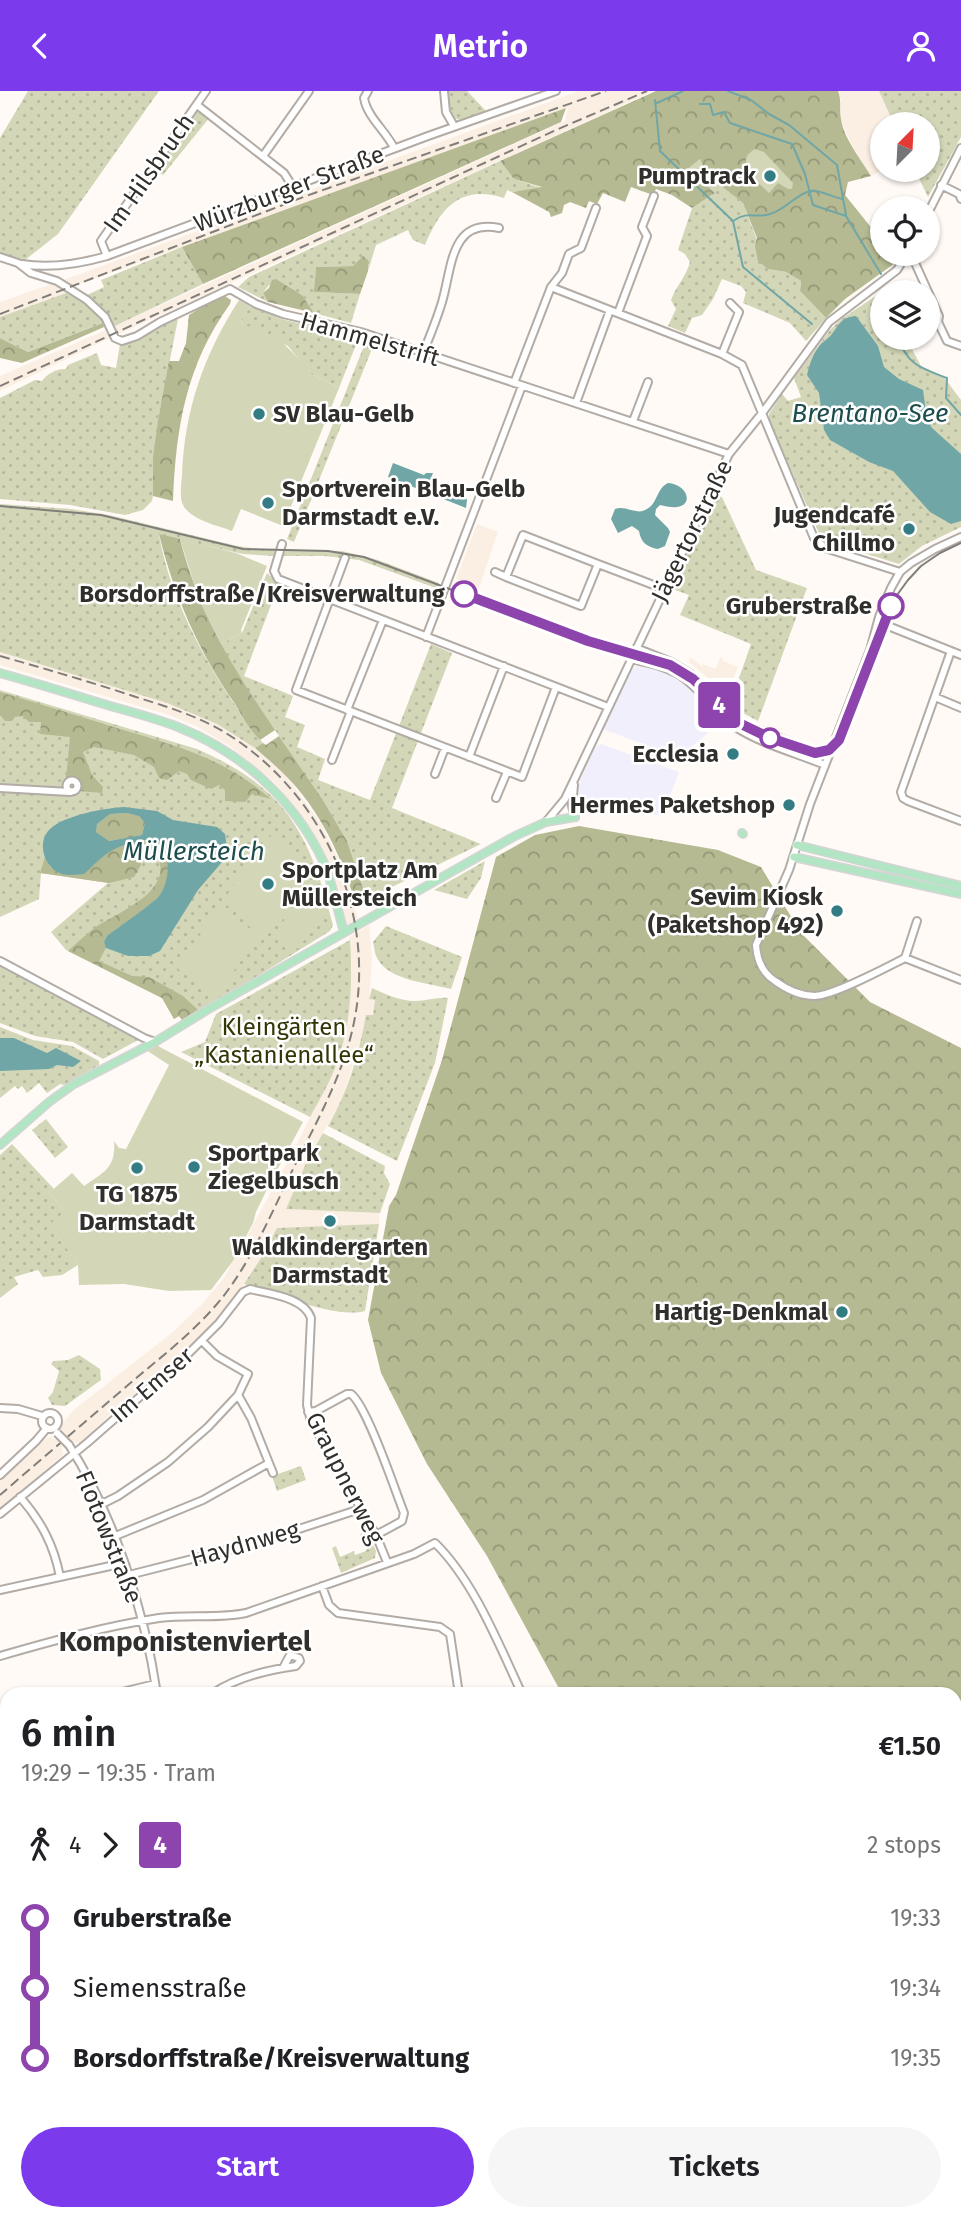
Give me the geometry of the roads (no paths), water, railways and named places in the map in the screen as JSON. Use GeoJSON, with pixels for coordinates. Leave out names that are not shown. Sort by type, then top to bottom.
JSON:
{"type":"FeatureCollection","features":[{"type":"Feature","properties":{"kind":"main road"},"geometry":{"type":"LineString","coordinates":[[0,673],[171,724],[220,747],[244,764],[286,803],[307,832],[330,881],[344,932]]}},
{"type":"Feature","properties":{"kind":"main road"},"geometry":{"type":"LineString","coordinates":[[0,1145],[74,1084],[515,836],[546,822],[575,817]]}},
{"type":"Feature","properties":{"kind":"main road"},"geometry":{"type":"LineString","coordinates":[[797,845],[961,885]]}},
{"type":"Feature","properties":{"kind":"main road"},"geometry":{"type":"LineString","coordinates":[[794,857],[961,894]]}},
{"type":"Feature","properties":{"kind":"street","name":"Im Hilsbruch"},"geometry":{"type":"LineString","coordinates":[[107,256],[100,241],[206,91]]}},
{"type":"Feature","properties":{"kind":"street"},"geometry":{"type":"LineString","coordinates":[[263,156],[309,91]]}},
{"type":"Feature","properties":{"kind":"street"},"geometry":{"type":"LineString","coordinates":[[368,91],[364,98],[365,103],[394,148]]}},
{"type":"Feature","properties":{"kind":"street"},"geometry":{"type":"LineString","coordinates":[[444,91],[446,112],[454,126]]}},
{"type":"Feature","properties":{"kind":"street","name":"Würzburger Straße"},"geometry":{"type":"LineString","coordinates":[[18,263],[37,267],[60,266],[107,256],[394,148],[556,91]]}},
{"type":"Feature","properties":{"kind":"street"},"geometry":{"type":"LineString","coordinates":[[197,105],[289,177],[293,187]]}},
{"type":"Feature","properties":{"kind":"street"},"geometry":{"type":"LineString","coordinates":[[936,196],[961,148]]}},
{"type":"Feature","properties":{"kind":"street"},"geometry":{"type":"LineString","coordinates":[[942,185],[959,194],[961,199]]}},
{"type":"Feature","properties":{"kind":"street"},"geometry":{"type":"LineString","coordinates":[[618,313],[647,236],[642,227],[654,196]]}},
{"type":"Feature","properties":{"kind":"street"},"geometry":{"type":"LineString","coordinates":[[513,383],[551,287],[562,273],[569,254],[581,248],[596,208]]}},
{"type":"Feature","properties":{"kind":"street"},"geometry":{"type":"LineString","coordinates":[[423,353],[442,302],[451,263],[461,237],[480,227],[499,228]]}},
{"type":"Feature","properties":{"kind":"street"},"geometry":{"type":"LineString","coordinates":[[0,257],[18,263]]}},
{"type":"Feature","properties":{"kind":"street","name":"Hammelstrift"},"geometry":{"type":"LineString","coordinates":[[18,263],[31,273],[57,281],[88,300],[105,317],[116,339],[122,341],[230,289],[256,304],[283,314],[361,332],[729,454]]}},
{"type":"Feature","properties":{"kind":"street","name":"Jägertorstraße"},"geometry":{"type":"LineString","coordinates":[[546,822],[562,804],[729,454],[829,322],[899,266]]}},
{"type":"Feature","properties":{"kind":"street"},"geometry":{"type":"LineString","coordinates":[[915,266],[939,316],[938,322],[947,341],[961,346]]}},
{"type":"Feature","properties":{"kind":"street"},"geometry":{"type":"LineString","coordinates":[[551,287],[722,354],[742,365],[814,538],[825,548],[900,572]]}},
{"type":"Feature","properties":{"kind":"street"},"geometry":{"type":"LineString","coordinates":[[722,354],[739,311],[730,303]]}},
{"type":"Feature","properties":{"kind":"street"},"geometry":{"type":"LineString","coordinates":[[576,403],[610,310]]}},
{"type":"Feature","properties":{"kind":"street"},"geometry":{"type":"LineString","coordinates":[[633,421],[648,382]]}},
{"type":"Feature","properties":{"kind":"street"},"geometry":{"type":"LineString","coordinates":[[426,637],[522,386]]}},
{"type":"Feature","properties":{"kind":"street"},"geometry":{"type":"LineString","coordinates":[[506,577],[523,534],[664,589]]}},
{"type":"Feature","properties":{"kind":"street"},"geometry":{"type":"LineString","coordinates":[[961,537],[934,549],[900,572],[891,588],[794,857],[756,945],[764,974],[796,993],[815,996],[830,992],[905,958],[961,980]]}},
{"type":"Feature","properties":{"kind":"street"},"geometry":{"type":"LineString","coordinates":[[282,544],[274,571],[276,578],[608,707]]}},
{"type":"Feature","properties":{"kind":"street"},"geometry":{"type":"LineString","coordinates":[[345,558],[296,690],[522,777],[556,687]]}},
{"type":"Feature","properties":{"kind":"street"},"geometry":{"type":"LineString","coordinates":[[495,572],[581,606],[597,564]]}},
{"type":"Feature","properties":{"kind":"street"},"geometry":{"type":"LineString","coordinates":[[332,760],[383,620]]}},
{"type":"Feature","properties":{"kind":"street"},"geometry":{"type":"LineString","coordinates":[[878,622],[961,655]]}},
{"type":"Feature","properties":{"kind":"street"},"geometry":{"type":"LineString","coordinates":[[636,648],[671,662],[691,674],[730,713],[747,725],[827,761]]}},
{"type":"Feature","properties":{"kind":"street"},"geometry":{"type":"LineString","coordinates":[[951,651],[901,792],[903,798],[908,801],[961,821]]}},
{"type":"Feature","properties":{"kind":"street"},"geometry":{"type":"LineString","coordinates":[[631,659],[677,673],[693,685],[727,720],[744,732],[827,761]]}},
{"type":"Feature","properties":{"kind":"street"},"geometry":{"type":"LineString","coordinates":[[469,757],[504,666]]}},
{"type":"Feature","properties":{"kind":"street"},"geometry":{"type":"LineString","coordinates":[[935,697],[961,708]]}},
{"type":"Feature","properties":{"kind":"street"},"geometry":{"type":"LineString","coordinates":[[435,774],[445,748]]}},
{"type":"Feature","properties":{"kind":"street"},"geometry":{"type":"LineString","coordinates":[[496,798],[507,772]]}},
{"type":"Feature","properties":{"kind":"street","name":"Jägertorstraße"},"geometry":{"type":"LineString","coordinates":[[575,777],[572,799],[575,817]]}},
{"type":"Feature","properties":{"kind":"street"},"geometry":{"type":"LineString","coordinates":[[0,788],[70,792]]}},
{"type":"Feature","properties":{"kind":"street","name":"Jägertorstraße"},"geometry":{"type":"LineString","coordinates":[[562,804],[562,819]]}},
{"type":"Feature","properties":{"kind":"street"},"geometry":{"type":"LineString","coordinates":[[905,958],[917,921]]}},
{"type":"Feature","properties":{"kind":"street"},"geometry":{"type":"LineString","coordinates":[[0,961],[152,1041]]}},
{"type":"Feature","properties":{"kind":"street","name":"Im Emser"},"geometry":{"type":"LineString","coordinates":[[0,1514],[202,1341],[243,1292],[250,1289],[300,1304],[308,1309]]}},
{"type":"Feature","properties":{"kind":"street","name":"Graupnerweg"},"geometry":{"type":"LineString","coordinates":[[308,1309],[311,1318],[308,1412],[376,1535],[387,1562]]}},
{"type":"Feature","properties":{"kind":"street"},"geometry":{"type":"LineString","coordinates":[[100,1505],[168,1462],[208,1427],[238,1395],[248,1374],[217,1356],[202,1341]]}},
{"type":"Feature","properties":{"kind":"street"},"geometry":{"type":"LineString","coordinates":[[308,1412],[316,1411],[347,1394],[356,1398],[404,1513],[402,1521],[376,1535]]}},
{"type":"Feature","properties":{"kind":"street"},"geometry":{"type":"LineString","coordinates":[[238,1395],[251,1417],[273,1473]]}},
{"type":"Feature","properties":{"kind":"street"},"geometry":{"type":"LineString","coordinates":[[0,1408],[18,1409],[43,1416],[42,1422],[53,1430],[36,1441],[0,1475]]}},
{"type":"Feature","properties":{"kind":"street","name":"Flotowstraße"},"geometry":{"type":"LineString","coordinates":[[43,1416],[48,1413],[57,1418],[58,1423],[53,1430],[69,1445],[100,1505],[129,1575],[155,1687]]}},
{"type":"Feature","properties":{"kind":"street"},"geometry":{"type":"LineString","coordinates":[[113,1537],[203,1500],[269,1463]]}},
{"type":"Feature","properties":{"kind":"street"},"geometry":{"type":"LineString","coordinates":[[20,1497],[47,1533],[60,1577]]}},
{"type":"Feature","properties":{"kind":"street","name":"Haydnweg"},"geometry":{"type":"LineString","coordinates":[[129,1575],[259,1542],[360,1509]]}},
{"type":"Feature","properties":{"kind":"street"},"geometry":{"type":"LineString","coordinates":[[0,1656],[161,1618],[230,1617],[246,1613],[435,1543],[445,1553],[487,1620],[519,1687]]}},
{"type":"Feature","properties":{"kind":"street"},"geometry":{"type":"LineString","coordinates":[[0,1590],[124,1563]]}},
{"type":"Feature","properties":{"kind":"street"},"geometry":{"type":"LineString","coordinates":[[322,1586],[329,1605],[338,1613],[446,1630],[452,1640],[457,1687]]}},
{"type":"Feature","properties":{"kind":"street"},"geometry":{"type":"LineString","coordinates":[[223,1687],[254,1674],[282,1668]]}},
{"type":"Feature","properties":{"kind":"street"},"geometry":{"type":"LineString","coordinates":[[143,1687],[155,1684]]}},
{"type":"Feature","properties":{"kind":"water","name":"Brentano-See"},"geometry":{"type":"Polygon","coordinates":[[[856,316],[870,335],[870,350],[879,350],[884,367],[899,379],[923,390],[927,419],[932,428],[961,454],[961,521],[951,524],[930,512],[893,471],[869,462],[830,440],[824,430],[819,393],[807,375],[821,344],[844,320],[856,316]]]}},
{"type":"Feature","properties":{"kind":"water"},"geometry":{"type":"Polygon","coordinates":[[[393,463],[424,475],[433,473],[430,481],[434,485],[452,492],[454,488],[463,492],[467,500],[466,508],[388,477],[393,463]]]}},
{"type":"Feature","properties":{"kind":"water"},"geometry":{"type":"Polygon","coordinates":[[[668,483],[684,490],[687,498],[683,505],[660,505],[656,509],[655,515],[670,532],[665,546],[658,549],[648,546],[641,539],[639,531],[632,526],[618,533],[611,519],[615,509],[643,511],[653,503],[668,483]]]}},
{"type":"Feature","properties":{"kind":"water","name":"Müllersteich"},"geometry":{"type":"Polygon","coordinates":[[[116,808],[157,811],[173,820],[217,827],[225,834],[227,848],[223,861],[198,890],[160,951],[149,956],[128,956],[106,948],[104,942],[107,936],[149,905],[163,890],[168,864],[163,848],[146,840],[118,848],[106,854],[84,874],[64,875],[51,867],[44,855],[43,841],[50,829],[57,824],[86,813],[116,808]],[[127,813],[110,814],[97,824],[96,832],[109,841],[142,835],[145,823],[139,816],[127,813]]]}},
{"type":"Feature","properties":{"kind":"water"},"geometry":{"type":"Polygon","coordinates":[[[0,1038],[14,1038],[47,1053],[56,1048],[81,1061],[73,1067],[57,1065],[49,1069],[0,1071],[0,1038]]]}},
{"type":"Feature","properties":{"kind":"waterway"},"geometry":{"type":"LineString","coordinates":[[657,103],[683,91]]}},
{"type":"Feature","properties":{"kind":"waterway"},"geometry":{"type":"LineString","coordinates":[[728,91],[751,100],[789,125],[837,165],[846,215]]}},
{"type":"Feature","properties":{"kind":"waterway"},"geometry":{"type":"LineString","coordinates":[[655,100],[660,151],[733,221],[743,267],[812,324]]}},
{"type":"Feature","properties":{"kind":"waterway"},"geometry":{"type":"LineString","coordinates":[[700,104],[710,104],[713,115],[724,112],[730,123],[792,144],[805,174],[813,205],[846,216],[881,274]]}},
{"type":"Feature","properties":{"kind":"waterway"},"geometry":{"type":"LineString","coordinates":[[733,221],[743,216],[775,212],[810,191],[842,199]]}},
{"type":"Feature","properties":{"kind":"waterway"},"geometry":{"type":"LineString","coordinates":[[904,350],[923,369],[947,378],[946,398],[961,415]]}},
{"type":"Feature","properties":{"kind":"tram line"},"geometry":{"type":"LineString","coordinates":[[0,506],[101,515],[243,549],[328,551],[364,557],[575,636],[670,665],[693,679],[734,719],[746,727],[815,753],[829,750],[839,740],[897,595],[921,566],[961,543]]}},
{"type":"Feature","properties":{"kind":"tram line","name":"4"},"geometry":{"type":"LineString","coordinates":[[464,594],[588,641],[679,669],[739,723],[811,753],[829,750],[839,740],[891,606]]}},
{"type":"Feature","properties":{"kind":"railway"},"geometry":{"type":"LineString","coordinates":[[0,314],[306,196],[606,91]]}},
{"type":"Feature","properties":{"kind":"railway"},"geometry":{"type":"LineString","coordinates":[[0,386],[556,130],[647,91]]}},
{"type":"Feature","properties":{"kind":"railway"},"geometry":{"type":"LineString","coordinates":[[0,656],[184,713],[229,735],[263,761],[292,791],[317,825],[336,862],[350,902],[358,943],[359,985],[353,1027],[335,1082],[261,1235],[233,1283],[180,1341],[0,1495]]}},
{"type":"Feature","properties":{"kind":"place","name":"Pumptrack"},"geometry":{"type":"Point","coordinates":[770,176]}},
{"type":"Feature","properties":{"kind":"place","name":"SV Blau-Gelb"},"geometry":{"type":"Point","coordinates":[259,414]}},
{"type":"Feature","properties":{"kind":"place","name":"Sportverein Blau-Gelb Darmstadt e.V."},"geometry":{"type":"Point","coordinates":[268,503]}},
{"type":"Feature","properties":{"kind":"place","name":"Jugendcafé Chillmo"},"geometry":{"type":"Point","coordinates":[909,529]}},
{"type":"Feature","properties":{"kind":"place","name":"Borsdorffstraße/Kreisverwaltung"},"geometry":{"type":"Point","coordinates":[464,594]}},
{"type":"Feature","properties":{"kind":"place","name":"Gruberstraße"},"geometry":{"type":"Point","coordinates":[891,606]}},
{"type":"Feature","properties":{"kind":"place","name":"Ecclesia"},"geometry":{"type":"Point","coordinates":[733,754]}},
{"type":"Feature","properties":{"kind":"place","name":"Hermes Paketshop"},"geometry":{"type":"Point","coordinates":[789,805]}},
{"type":"Feature","properties":{"kind":"place","name":"Sportplatz Am Müllersteich"},"geometry":{"type":"Point","coordinates":[268,884]}},
{"type":"Feature","properties":{"kind":"place","name":"Sevim Kiosk (Paketshop 492)"},"geometry":{"type":"Point","coordinates":[837,911]}},
{"type":"Feature","properties":{"kind":"place","name":"Sportpark Ziegelbusch"},"geometry":{"type":"Point","coordinates":[194,1167]}},
{"type":"Feature","properties":{"kind":"place","name":"TG 1875 Darmstadt"},"geometry":{"type":"Point","coordinates":[137,1168]}},
{"type":"Feature","properties":{"kind":"place","name":"Waldkindergarten Darmstadt"},"geometry":{"type":"Point","coordinates":[330,1221]}},
{"type":"Feature","properties":{"kind":"place","name":"Hartig-Denkmal"},"geometry":{"type":"Point","coordinates":[842,1312]}},
{"type":"Feature","properties":{"kind":"district","name":"Komponistenviertel"},"geometry":{"type":"Point","coordinates":[185,1641]}},
{"type":"Feature","properties":{"kind":"park label","name":"Kleingärten „Kastanienallee“"},"geometry":{"type":"Point","coordinates":[284,1041]}}]}
